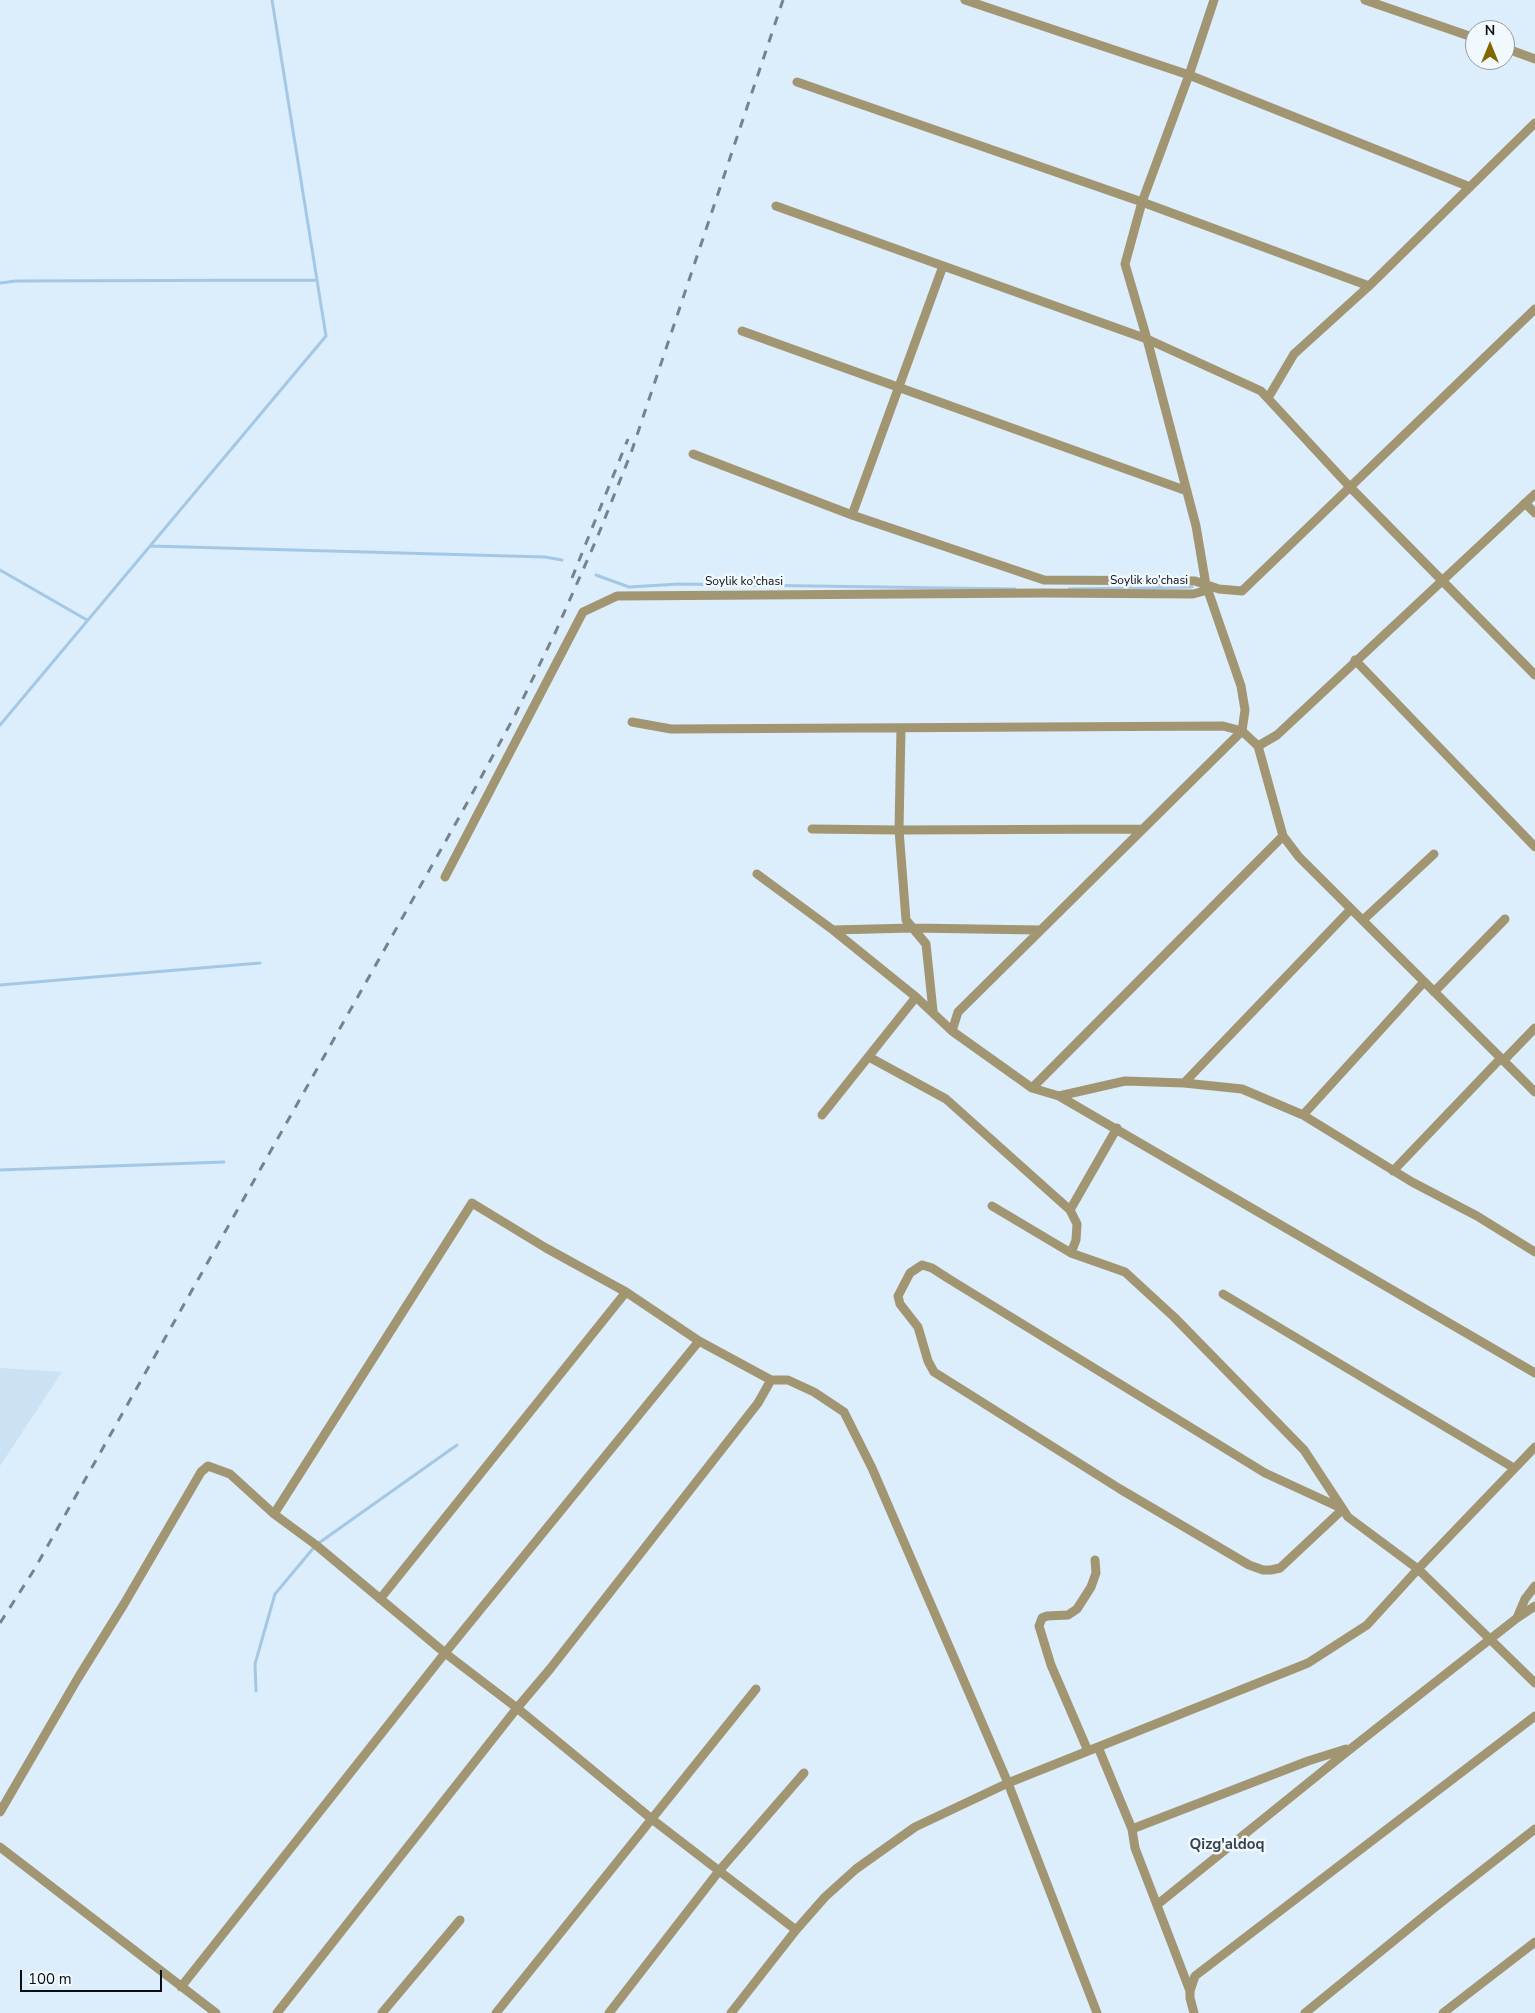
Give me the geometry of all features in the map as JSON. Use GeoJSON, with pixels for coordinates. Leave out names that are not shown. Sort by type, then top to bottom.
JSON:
{"type":"FeatureCollection","features":[{"type":"Feature","properties":{"kind":"street"},"geometry":{"type":"LineString","coordinates":[[965,0],[1189,75],[1470,187]]}},
{"type":"Feature","properties":{"kind":"street"},"geometry":{"type":"LineString","coordinates":[[952,1031],[958,1012],[1242,731],[1245,710],[1241,686],[1207,587],[1196,526],[1147,339],[1124,264],[1142,202],[1189,75],[1214,0]]}},
{"type":"Feature","properties":{"kind":"street"},"geometry":{"type":"LineString","coordinates":[[1365,0],[1465,35]]}},
{"type":"Feature","properties":{"kind":"street"},"geometry":{"type":"LineString","coordinates":[[1515,52],[1535,59]]}},
{"type":"Feature","properties":{"kind":"street"},"geometry":{"type":"LineString","coordinates":[[797,82],[1142,202],[1369,286]]}},
{"type":"Feature","properties":{"kind":"street"},"geometry":{"type":"LineString","coordinates":[[1268,398],[1294,354],[1369,286],[1535,123]]}},
{"type":"Feature","properties":{"kind":"street"},"geometry":{"type":"LineString","coordinates":[[776,206],[1147,339],[1262,391],[1349,486],[1535,675]]}},
{"type":"Feature","properties":{"kind":"street"},"geometry":{"type":"LineString","coordinates":[[852,515],[943,266]]}},
{"type":"Feature","properties":{"kind":"street"},"geometry":{"type":"LineString","coordinates":[[693,454],[852,515],[1044,580],[1195,581],[1207,587],[1242,591],[1286,551],[1349,486],[1535,309]]}},
{"type":"Feature","properties":{"kind":"street"},"geometry":{"type":"LineString","coordinates":[[742,331],[1187,491]]}},
{"type":"Feature","properties":{"kind":"street"},"geometry":{"type":"LineString","coordinates":[[1258,746],[1277,735],[1355,660],[1535,494]]}},
{"type":"Feature","properties":{"kind":"street"},"geometry":{"type":"LineString","coordinates":[[1525,503],[1535,513]]}},
{"type":"Feature","properties":{"kind":"street"},"geometry":{"type":"LineString","coordinates":[[1044,580],[1044,593]]}},
{"type":"Feature","properties":{"kind":"street","name":"Soylik ko'chasi"},"geometry":{"type":"LineString","coordinates":[[445,878],[583,612],[617,596],[1044,593],[1193,594],[1207,587]]}},
{"type":"Feature","properties":{"kind":"street"},"geometry":{"type":"LineString","coordinates":[[1355,660],[1535,847]]}},
{"type":"Feature","properties":{"kind":"street"},"geometry":{"type":"LineString","coordinates":[[632,722],[671,729],[1223,726],[1242,731],[1258,746],[1283,836],[1299,857],[1535,1092]]}},
{"type":"Feature","properties":{"kind":"street"},"geometry":{"type":"LineString","coordinates":[[901,728],[899,830],[906,920],[926,944],[933,1011]]}},
{"type":"Feature","properties":{"kind":"street"},"geometry":{"type":"LineString","coordinates":[[812,829],[1142,829]]}},
{"type":"Feature","properties":{"kind":"street"},"geometry":{"type":"LineString","coordinates":[[1032,1088],[1283,836]]}},
{"type":"Feature","properties":{"kind":"street"},"geometry":{"type":"LineString","coordinates":[[1363,920],[1434,854]]}},
{"type":"Feature","properties":{"kind":"street"},"geometry":{"type":"LineString","coordinates":[[757,874],[833,930],[933,1011],[952,1031],[1032,1088],[1059,1096],[1117,1128],[1535,1373]]}},
{"type":"Feature","properties":{"kind":"street"},"geometry":{"type":"LineString","coordinates":[[1184,1083],[1351,909]]}},
{"type":"Feature","properties":{"kind":"street"},"geometry":{"type":"LineString","coordinates":[[1434,992],[1506,919]]}},
{"type":"Feature","properties":{"kind":"street"},"geometry":{"type":"LineString","coordinates":[[833,930],[912,928],[1040,930]]}},
{"type":"Feature","properties":{"kind":"street"},"geometry":{"type":"LineString","coordinates":[[1303,1115],[1424,982]]}},
{"type":"Feature","properties":{"kind":"street"},"geometry":{"type":"LineString","coordinates":[[822,1115],[916,997]]}},
{"type":"Feature","properties":{"kind":"street"},"geometry":{"type":"LineString","coordinates":[[1393,1171],[1502,1059],[1535,1028]]}},
{"type":"Feature","properties":{"kind":"street"},"geometry":{"type":"LineString","coordinates":[[869,1057],[946,1098],[1070,1210],[1077,1224],[1076,1240],[1071,1253]]}},
{"type":"Feature","properties":{"kind":"street"},"geometry":{"type":"LineString","coordinates":[[1059,1096],[1125,1081],[1184,1083],[1242,1089],[1303,1115],[1393,1171],[1477,1216],[1535,1252]]}},
{"type":"Feature","properties":{"kind":"street"},"geometry":{"type":"LineString","coordinates":[[1070,1210],[1117,1128]]}},
{"type":"Feature","properties":{"kind":"street"},"geometry":{"type":"LineString","coordinates":[[274,1514],[472,1203],[546,1248],[626,1292],[699,1341],[770,1380],[788,1380],[814,1392],[844,1412],[872,1468],[1008,1783],[1097,2013]]}},
{"type":"Feature","properties":{"kind":"street"},"geometry":{"type":"LineString","coordinates":[[992,1206],[1071,1253],[1124,1272],[1174,1317],[1304,1450],[1348,1516],[1418,1569],[1535,1683]]}},
{"type":"Feature","properties":{"kind":"street"},"geometry":{"type":"LineString","coordinates":[[922,1265],[932,1268],[1265,1473],[1343,1510],[1280,1568],[1263,1570],[1249,1565],[1120,1489],[934,1372],[928,1361],[918,1327],[900,1304],[898,1296],[903,1285],[910,1273],[922,1265]]}},
{"type":"Feature","properties":{"kind":"street"},"geometry":{"type":"LineString","coordinates":[[380,1599],[626,1292]]}},
{"type":"Feature","properties":{"kind":"street"},"geometry":{"type":"LineString","coordinates":[[1223,1294],[1514,1468]]}},
{"type":"Feature","properties":{"kind":"street"},"geometry":{"type":"LineString","coordinates":[[181,1987],[445,1653],[699,1341]]}},
{"type":"Feature","properties":{"kind":"street"},"geometry":{"type":"LineString","coordinates":[[277,2013],[517,1708],[550,1669],[758,1402],[770,1380]]}},
{"type":"Feature","properties":{"kind":"street"},"geometry":{"type":"LineString","coordinates":[[731,2013],[796,1930],[825,1897],[856,1869],[915,1827],[1008,1783],[1308,1664],[1367,1625],[1535,1447]]}},
{"type":"Feature","properties":{"kind":"street"},"geometry":{"type":"LineString","coordinates":[[0,1812],[201,1472],[208,1466],[230,1474],[274,1514],[316,1545],[445,1653],[517,1708],[653,1820],[796,1930]]}},
{"type":"Feature","properties":{"kind":"street"},"geometry":{"type":"LineString","coordinates":[[1088,1751],[1051,1665],[1039,1626],[1042,1618],[1068,1615],[1077,1609],[1091,1587],[1096,1573],[1095,1560]]}},
{"type":"Feature","properties":{"kind":"street"},"geometry":{"type":"LineString","coordinates":[[1517,1618],[1525,1599],[1535,1586]]}},
{"type":"Feature","properties":{"kind":"street"},"geometry":{"type":"LineString","coordinates":[[1158,1904],[1354,1746],[1517,1618],[1535,1606]]}},
{"type":"Feature","properties":{"kind":"street"},"geometry":{"type":"LineString","coordinates":[[496,2013],[653,1820],[756,1689]]}},
{"type":"Feature","properties":{"kind":"street"},"geometry":{"type":"LineString","coordinates":[[1194,2013],[1190,1990],[1195,1976],[1535,1716]]}},
{"type":"Feature","properties":{"kind":"street"},"geometry":{"type":"LineString","coordinates":[[1132,1829],[1308,1761],[1354,1746]]}},
{"type":"Feature","properties":{"kind":"street"},"geometry":{"type":"LineString","coordinates":[[1098,1747],[1132,1829],[1135,1848],[1190,1990]]}},
{"type":"Feature","properties":{"kind":"street"},"geometry":{"type":"LineString","coordinates":[[609,2013],[719,1871],[804,1773]]}},
{"type":"Feature","properties":{"kind":"street"},"geometry":{"type":"LineString","coordinates":[[1305,2013],[1535,1829]]}},
{"type":"Feature","properties":{"kind":"street"},"geometry":{"type":"LineString","coordinates":[[0,1847],[216,2013]]}},
{"type":"Feature","properties":{"kind":"street"},"geometry":{"type":"LineString","coordinates":[[382,2013],[460,1920]]}},
{"type":"Feature","properties":{"kind":"street"},"geometry":{"type":"LineString","coordinates":[[1443,2013],[1535,1942]]}},
{"type":"Feature","properties":{"kind":"shaded area"},"geometry":{"type":"Polygon","coordinates":[[[0,1368],[62,1372],[0,1466],[0,1368]]]}},
{"type":"Feature","properties":{"kind":"waterway"},"geometry":{"type":"LineString","coordinates":[[0,725],[326,336],[272,0]]}},
{"type":"Feature","properties":{"kind":"waterway"},"geometry":{"type":"LineString","coordinates":[[0,283],[16,281],[316,280]]}},
{"type":"Feature","properties":{"kind":"waterway"},"geometry":{"type":"LineString","coordinates":[[150,546],[545,557],[562,560]]}},
{"type":"Feature","properties":{"kind":"waterway"},"geometry":{"type":"LineString","coordinates":[[0,570],[87,620]]}},
{"type":"Feature","properties":{"kind":"waterway"},"geometry":{"type":"LineString","coordinates":[[596,575],[629,587],[679,584],[1015,589]]}},
{"type":"Feature","properties":{"kind":"waterway"},"geometry":{"type":"LineString","coordinates":[[1069,589],[1192,587]]}},
{"type":"Feature","properties":{"kind":"waterway"},"geometry":{"type":"LineString","coordinates":[[0,985],[260,963]]}},
{"type":"Feature","properties":{"kind":"waterway"},"geometry":{"type":"LineString","coordinates":[[0,1170],[224,1162]]}},
{"type":"Feature","properties":{"kind":"waterway"},"geometry":{"type":"LineString","coordinates":[[256,1691],[255,1664],[275,1594],[316,1545],[457,1445]]}},
{"type":"Feature","properties":{"kind":"railway"},"geometry":{"type":"LineString","coordinates":[[0,1623],[34,1570],[461,814],[514,717],[556,631],[597,538],[631,453],[783,0]]}},
{"type":"Feature","properties":{"kind":"railway"},"geometry":{"type":"LineString","coordinates":[[572,578],[628,439]]}},
{"type":"Feature","properties":{"kind":"district","name":"Qizg'aldoq"},"geometry":{"type":"Point","coordinates":[1227,1845]}}]}
